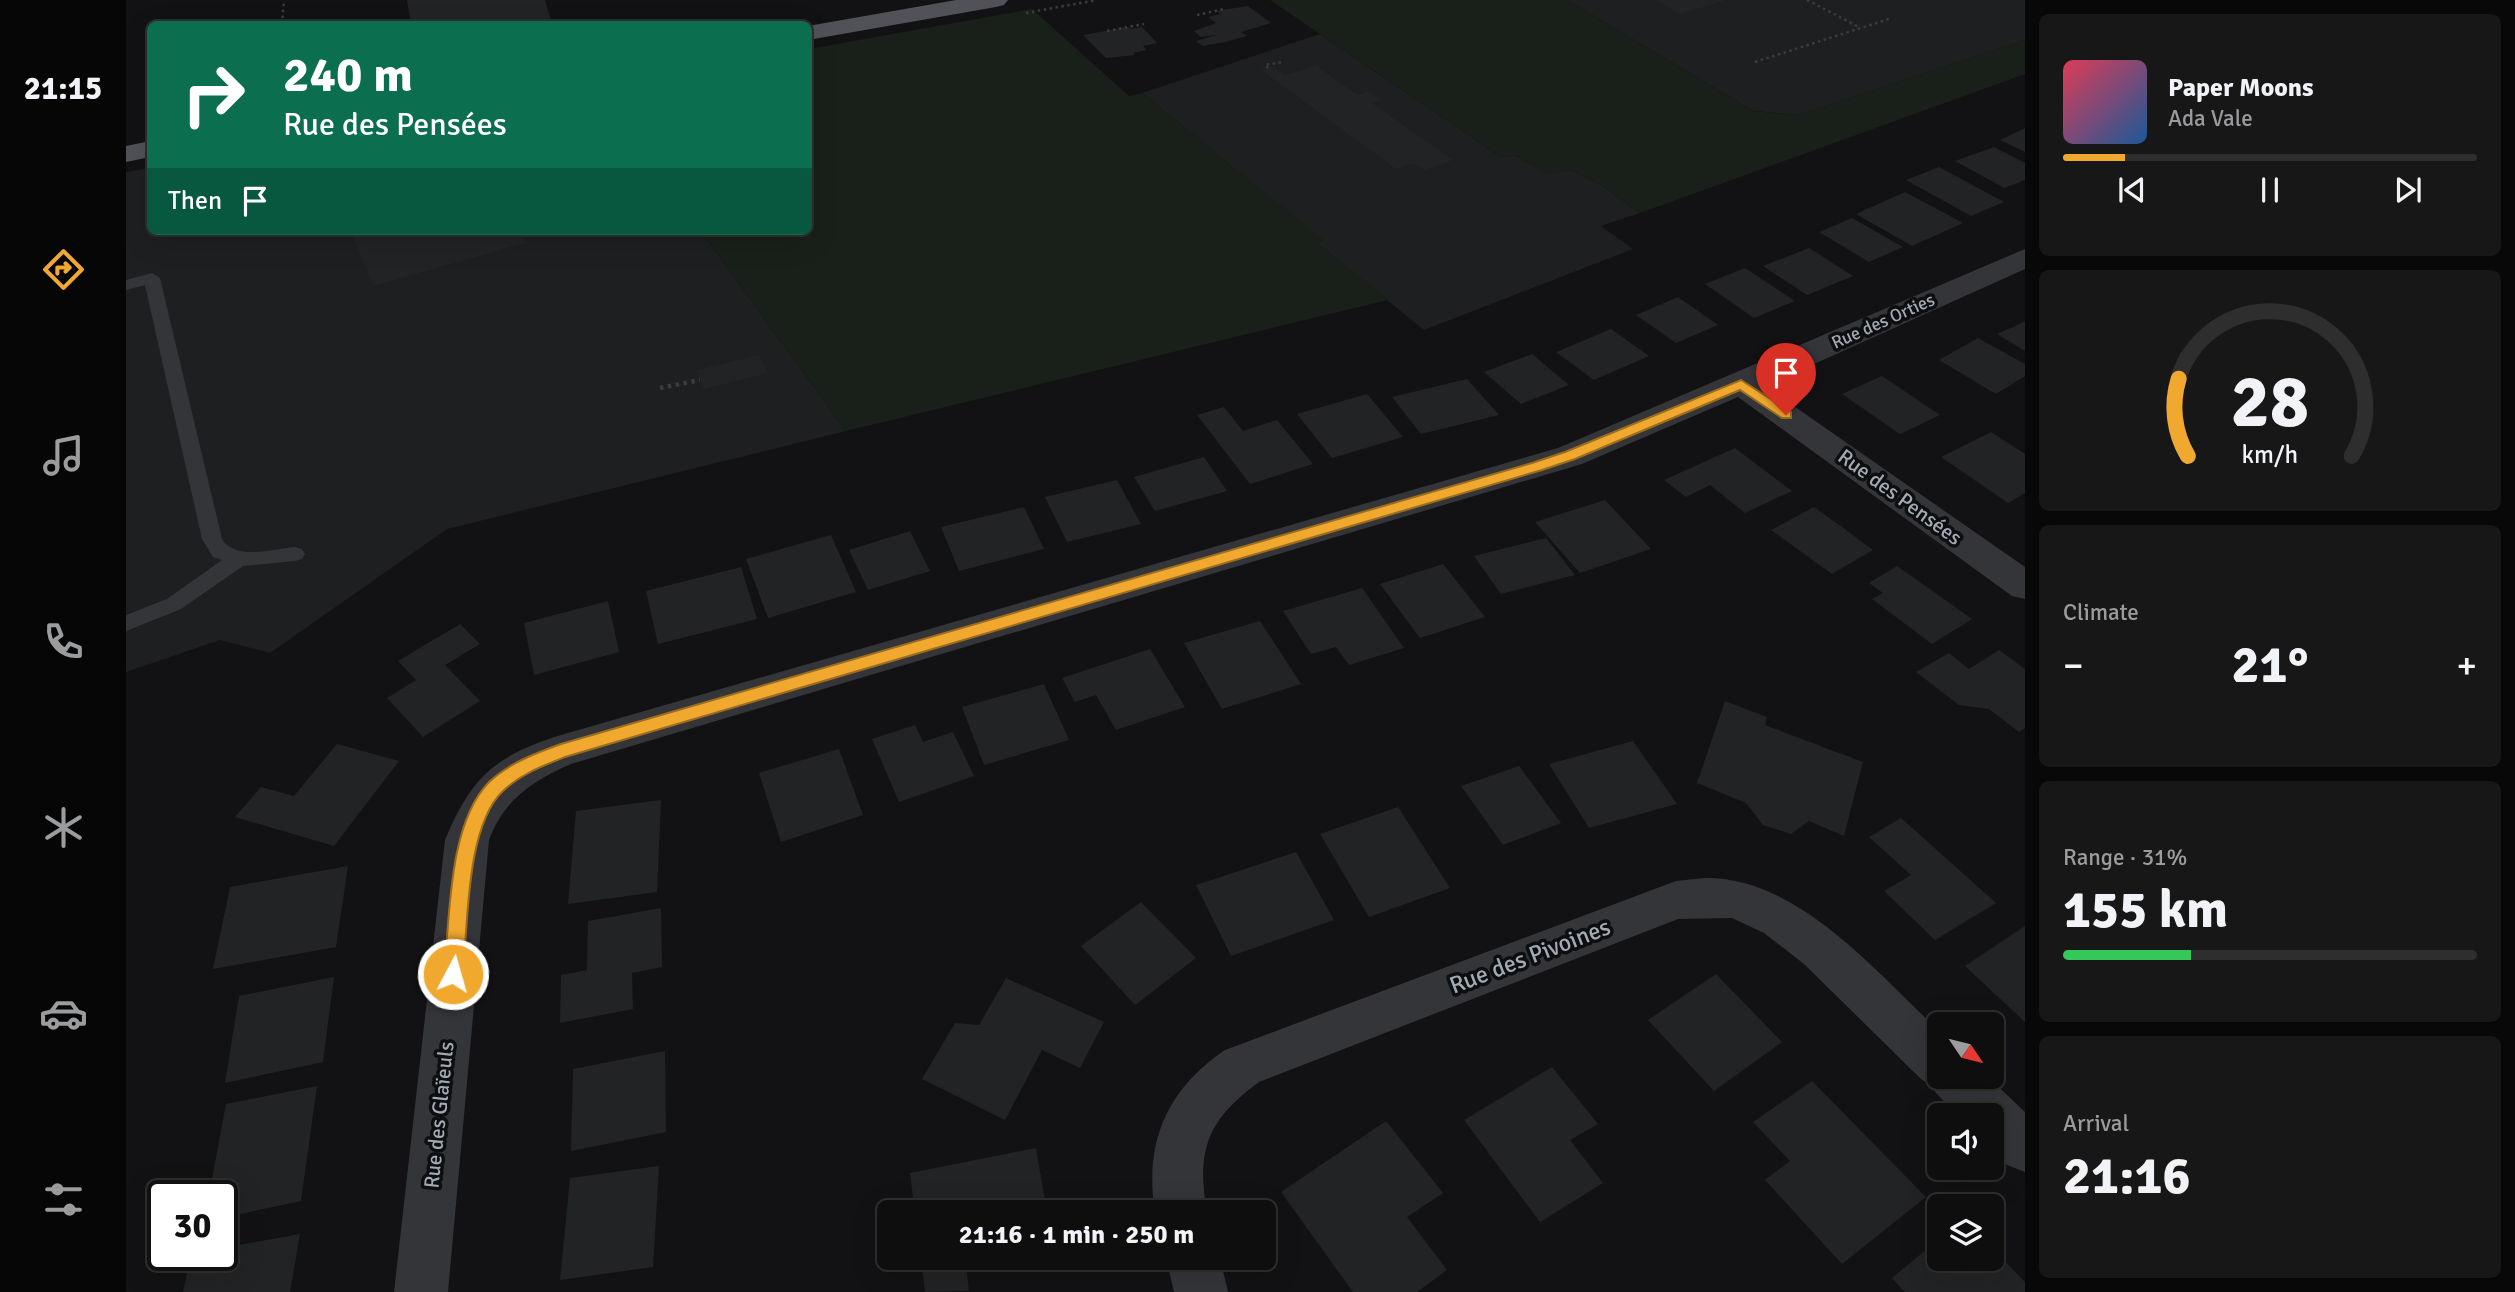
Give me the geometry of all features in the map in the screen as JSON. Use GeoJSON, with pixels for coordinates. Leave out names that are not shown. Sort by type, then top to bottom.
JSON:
{"type":"FeatureCollection","features":[{"type":"Feature","properties":{"kind":"main road"},"geometry":{"type":"LineString","coordinates":[[812,32],[996,0]]}},
{"type":"Feature","properties":{"kind":"main road"},"geometry":{"type":"LineString","coordinates":[[126,154],[147,150]]}},
{"type":"Feature","properties":{"kind":"street","name":"Rue des Orties"},"geometry":{"type":"LineString","coordinates":[[1741,384],[2025,258]]}},
{"type":"Feature","properties":{"kind":"street","name":"Rue des Pensées"},"geometry":{"type":"LineString","coordinates":[[1741,384],[2025,586]]}},
{"type":"Feature","properties":{"kind":"street","name":"Rue des Glaïeuls"},"geometry":{"type":"LineString","coordinates":[[421,1292],[467,840],[476,815],[495,788],[524,766],[574,747],[1570,456],[1741,384]]}},
{"type":"Feature","properties":{"kind":"street","name":"Rue des Pivoines"},"geometry":{"type":"LineString","coordinates":[[1178,1200],[1180,1141],[1191,1116],[1206,1093],[1242,1066],[1676,900],[1725,898],[1748,903],[1772,914],[1820,949],[1927,1052]]}},
{"type":"Feature","properties":{"kind":"street"},"geometry":{"type":"LineString","coordinates":[[1965,1089],[2025,1147]]}},
{"type":"Feature","properties":{"kind":"street"},"geometry":{"type":"LineString","coordinates":[[1195,1270],[1201,1292]]}},
{"type":"Feature","properties":{"kind":"lane"},"geometry":{"type":"LineString","coordinates":[[126,285],[152,278],[212,539],[220,552],[238,559],[295,554]]}},
{"type":"Feature","properties":{"kind":"lane"},"geometry":{"type":"LineString","coordinates":[[126,623],[174,604],[238,559]]}},
{"type":"Feature","properties":{"kind":"path"},"geometry":{"type":"LineString","coordinates":[[282,21],[284,0]]}},
{"type":"Feature","properties":{"kind":"path"},"geometry":{"type":"LineString","coordinates":[[1807,0],[1860,28]]}},
{"type":"Feature","properties":{"kind":"path"},"geometry":{"type":"LineString","coordinates":[[1197,15],[1224,9]]}},
{"type":"Feature","properties":{"kind":"path"},"geometry":{"type":"LineString","coordinates":[[1755,62],[1892,18]]}},
{"type":"Feature","properties":{"kind":"path"},"geometry":{"type":"LineString","coordinates":[[1107,31],[1144,24]]}},
{"type":"Feature","properties":{"kind":"path"},"geometry":{"type":"LineString","coordinates":[[1268,68],[1265,65],[1283,62]]}},
{"type":"Feature","properties":{"kind":"path"},"geometry":{"type":"LineString","coordinates":[[660,388],[700,380]]}},
{"type":"Feature","properties":{"kind":"shaded area"},"geometry":{"type":"Polygon","coordinates":[[[1270,0],[1567,0],[1753,111],[1798,115],[2025,40],[2025,74],[1640,213],[1601,185],[1570,170],[1548,175],[1516,155],[1501,157],[1270,0]]]}},
{"type":"Feature","properties":{"kind":"shaded area"},"geometry":{"type":"Polygon","coordinates":[[[1567,0],[2025,0],[2025,40],[1799,115],[1753,111],[1567,0]]]}},
{"type":"Feature","properties":{"kind":"shaded area"},"geometry":{"type":"Polygon","coordinates":[[[1032,9],[1129,96],[1142,93],[1323,240],[1317,243],[1388,300],[846,431],[704,235],[812,235],[812,48],[1032,9]]]}},
{"type":"Feature","properties":{"kind":"shaded area"},"geometry":{"type":"Polygon","coordinates":[[[1320,34],[1501,157],[1515,155],[1548,174],[1570,170],[1601,185],[1640,213],[1601,226],[1633,249],[1424,330],[1317,243],[1322,240],[1142,93],[1320,34]]]}},
{"type":"Feature","properties":{"kind":"shaded area"},"geometry":{"type":"Polygon","coordinates":[[[147,168],[147,235],[704,235],[846,431],[447,529],[270,653],[220,640],[126,672],[126,172],[147,168]]]}},
{"type":"Feature","properties":{"kind":"building"},"geometry":{"type":"Polygon","coordinates":[[[407,0],[545,0],[551,21],[410,21],[407,0]]]}},
{"type":"Feature","properties":{"kind":"building"},"geometry":{"type":"Polygon","coordinates":[[[1656,0],[1723,0],[1723,1],[1680,14],[1656,0]]]}},
{"type":"Feature","properties":{"kind":"building"},"geometry":{"type":"Polygon","coordinates":[[[1248,6],[1271,23],[1241,32],[1247,36],[1225,42],[1203,46],[1196,41],[1216,35],[1201,37],[1194,31],[1216,23],[1208,17],[1221,14],[1216,11],[1248,6]]]}},
{"type":"Feature","properties":{"kind":"building"},"geometry":{"type":"Polygon","coordinates":[[[1142,27],[1157,43],[1143,46],[1147,50],[1133,53],[1135,55],[1106,58],[1083,35],[1142,27]]]}},
{"type":"Feature","properties":{"kind":"building"},"geometry":{"type":"Polygon","coordinates":[[[1273,66],[1285,75],[1316,66],[1358,95],[1369,91],[1382,100],[1372,103],[1453,160],[1425,170],[1414,163],[1396,169],[1261,70],[1273,66]]]}},
{"type":"Feature","properties":{"kind":"building"},"geometry":{"type":"Polygon","coordinates":[[[2025,128],[2025,152],[2000,140],[2025,128]]]}},
{"type":"Feature","properties":{"kind":"building"},"geometry":{"type":"Polygon","coordinates":[[[1994,147],[2025,163],[2025,180],[2004,188],[1955,161],[1994,147]]]}},
{"type":"Feature","properties":{"kind":"building"},"geometry":{"type":"Polygon","coordinates":[[[1939,167],[2004,202],[1971,216],[1906,180],[1939,167]]]}},
{"type":"Feature","properties":{"kind":"building"},"geometry":{"type":"Polygon","coordinates":[[[1905,192],[1963,223],[1912,246],[1856,214],[1905,192]]]}},
{"type":"Feature","properties":{"kind":"building"},"geometry":{"type":"Polygon","coordinates":[[[1852,218],[1903,247],[1869,262],[1819,232],[1852,218]]]}},
{"type":"Feature","properties":{"kind":"building"},"geometry":{"type":"Polygon","coordinates":[[[353,235],[521,235],[526,243],[373,286],[353,235]]]}},
{"type":"Feature","properties":{"kind":"building"},"geometry":{"type":"Polygon","coordinates":[[[1809,248],[1853,276],[1807,295],[1763,266],[1809,248]]]}},
{"type":"Feature","properties":{"kind":"building"},"geometry":{"type":"Polygon","coordinates":[[[1745,268],[1795,301],[1754,318],[1705,284],[1745,268]]]}},
{"type":"Feature","properties":{"kind":"building"},"geometry":{"type":"Polygon","coordinates":[[[1678,297],[1718,325],[1676,343],[1636,315],[1678,297]]]}},
{"type":"Feature","properties":{"kind":"building"},"geometry":{"type":"Polygon","coordinates":[[[2025,321],[2025,351],[1997,334],[2013,327],[2025,321]]]}},
{"type":"Feature","properties":{"kind":"building"},"geometry":{"type":"Polygon","coordinates":[[[1611,329],[1649,356],[1594,380],[1556,352],[1611,329]]]}},
{"type":"Feature","properties":{"kind":"building"},"geometry":{"type":"Polygon","coordinates":[[[1978,338],[2025,364],[2025,376],[1996,394],[1939,360],[1978,338]]]}},
{"type":"Feature","properties":{"kind":"building"},"geometry":{"type":"Polygon","coordinates":[[[1532,354],[1569,385],[1521,404],[1484,372],[1532,354]]]}},
{"type":"Feature","properties":{"kind":"building"},"geometry":{"type":"Polygon","coordinates":[[[759,355],[768,373],[704,389],[696,370],[759,355]]]}},
{"type":"Feature","properties":{"kind":"building"},"geometry":{"type":"Polygon","coordinates":[[[1882,376],[1940,415],[1900,434],[1842,394],[1882,376]]]}},
{"type":"Feature","properties":{"kind":"building"},"geometry":{"type":"Polygon","coordinates":[[[1467,379],[1499,415],[1421,434],[1392,397],[1467,379]]]}},
{"type":"Feature","properties":{"kind":"building"},"geometry":{"type":"Polygon","coordinates":[[[1367,394],[1403,437],[1332,458],[1297,414],[1367,394]]]}},
{"type":"Feature","properties":{"kind":"building"},"geometry":{"type":"Polygon","coordinates":[[[1224,407],[1243,431],[1277,420],[1313,464],[1250,484],[1197,415],[1224,407]]]}},
{"type":"Feature","properties":{"kind":"building"},"geometry":{"type":"Polygon","coordinates":[[[1991,432],[2025,454],[2025,493],[2008,503],[1941,457],[1991,432]]]}},
{"type":"Feature","properties":{"kind":"building"},"geometry":{"type":"Polygon","coordinates":[[[1735,448],[1792,491],[1745,513],[1710,485],[1686,497],[1664,480],[1735,448]]]}},
{"type":"Feature","properties":{"kind":"building"},"geometry":{"type":"Polygon","coordinates":[[[1204,457],[1227,491],[1155,511],[1134,477],[1204,457]]]}},
{"type":"Feature","properties":{"kind":"building"},"geometry":{"type":"Polygon","coordinates":[[[1117,480],[1141,524],[1067,542],[1045,497],[1117,480]]]}},
{"type":"Feature","properties":{"kind":"building"},"geometry":{"type":"Polygon","coordinates":[[[1605,500],[1651,549],[1580,573],[1535,522],[1605,500]]]}},
{"type":"Feature","properties":{"kind":"building"},"geometry":{"type":"Polygon","coordinates":[[[1024,507],[1044,549],[959,571],[941,527],[1024,507]]]}},
{"type":"Feature","properties":{"kind":"building"},"geometry":{"type":"Polygon","coordinates":[[[1814,507],[1873,550],[1832,574],[1771,530],[1814,507]]]}},
{"type":"Feature","properties":{"kind":"building"},"geometry":{"type":"Polygon","coordinates":[[[910,531],[930,571],[868,590],[849,550],[910,531]]]}},
{"type":"Feature","properties":{"kind":"building"},"geometry":{"type":"Polygon","coordinates":[[[831,535],[856,592],[768,618],[746,559],[831,535]]]}},
{"type":"Feature","properties":{"kind":"building"},"geometry":{"type":"Polygon","coordinates":[[[1546,538],[1575,575],[1501,594],[1474,556],[1546,538]]]}},
{"type":"Feature","properties":{"kind":"building"},"geometry":{"type":"Polygon","coordinates":[[[1443,564],[1485,617],[1420,638],[1380,584],[1443,564]]]}},
{"type":"Feature","properties":{"kind":"building"},"geometry":{"type":"Polygon","coordinates":[[[1897,566],[1972,619],[1932,644],[1872,599],[1883,593],[1869,583],[1897,566]]]}},
{"type":"Feature","properties":{"kind":"building"},"geometry":{"type":"Polygon","coordinates":[[[741,567],[757,619],[658,644],[646,591],[741,567]]]}},
{"type":"Feature","properties":{"kind":"building"},"geometry":{"type":"Polygon","coordinates":[[[1362,588],[1404,648],[1349,665],[1336,647],[1311,654],[1283,611],[1362,588]]]}},
{"type":"Feature","properties":{"kind":"building"},"geometry":{"type":"Polygon","coordinates":[[[608,601],[619,652],[534,675],[524,623],[608,601]]]}},
{"type":"Feature","properties":{"kind":"building"},"geometry":{"type":"Polygon","coordinates":[[[1260,621],[1301,684],[1222,709],[1184,643],[1260,621]]]}},
{"type":"Feature","properties":{"kind":"building"},"geometry":{"type":"Polygon","coordinates":[[[460,624],[480,644],[445,665],[480,701],[423,737],[387,698],[416,680],[398,661],[460,624]]]}},
{"type":"Feature","properties":{"kind":"building"},"geometry":{"type":"Polygon","coordinates":[[[1150,649],[1185,707],[1116,730],[1096,695],[1075,702],[1062,678],[1150,649]]]}},
{"type":"Feature","properties":{"kind":"building"},"geometry":{"type":"Polygon","coordinates":[[[1999,650],[2025,669],[2025,728],[2019,732],[1989,709],[1959,705],[1916,672],[1949,653],[1969,669],[1999,650]]]}},
{"type":"Feature","properties":{"kind":"building"},"geometry":{"type":"Polygon","coordinates":[[[1044,684],[1069,740],[984,765],[962,707],[1044,684]]]}},
{"type":"Feature","properties":{"kind":"building"},"geometry":{"type":"Polygon","coordinates":[[[1725,701],[1767,717],[1765,725],[1863,762],[1844,836],[1809,821],[1791,834],[1763,825],[1746,803],[1697,783],[1725,701]]]}},
{"type":"Feature","properties":{"kind":"building"},"geometry":{"type":"Polygon","coordinates":[[[915,725],[923,742],[953,732],[974,776],[899,802],[872,739],[915,725]]]}},
{"type":"Feature","properties":{"kind":"building"},"geometry":{"type":"Polygon","coordinates":[[[1633,741],[1677,804],[1589,828],[1549,764],[1633,741]]]}},
{"type":"Feature","properties":{"kind":"building"},"geometry":{"type":"Polygon","coordinates":[[[337,744],[399,761],[334,846],[235,817],[261,787],[294,796],[337,744]]]}},
{"type":"Feature","properties":{"kind":"building"},"geometry":{"type":"Polygon","coordinates":[[[839,749],[863,815],[781,842],[759,773],[839,749]]]}},
{"type":"Feature","properties":{"kind":"building"},"geometry":{"type":"Polygon","coordinates":[[[1519,766],[1561,823],[1503,845],[1461,786],[1519,766]]]}},
{"type":"Feature","properties":{"kind":"building"},"geometry":{"type":"Polygon","coordinates":[[[661,800],[657,892],[568,904],[576,811],[661,800]]]}},
{"type":"Feature","properties":{"kind":"building"},"geometry":{"type":"Polygon","coordinates":[[[1398,807],[1450,888],[1369,917],[1320,834],[1398,807]]]}},
{"type":"Feature","properties":{"kind":"building"},"geometry":{"type":"Polygon","coordinates":[[[1901,818],[1996,903],[1935,940],[1884,891],[1911,875],[1869,837],[1901,818]]]}},
{"type":"Feature","properties":{"kind":"building"},"geometry":{"type":"Polygon","coordinates":[[[1296,852],[1334,920],[1231,956],[1196,885],[1296,852]]]}},
{"type":"Feature","properties":{"kind":"building"},"geometry":{"type":"Polygon","coordinates":[[[348,866],[336,947],[213,969],[230,887],[348,866]]]}},
{"type":"Feature","properties":{"kind":"building"},"geometry":{"type":"Polygon","coordinates":[[[1141,902],[1196,958],[1135,1005],[1081,946],[1141,902]]]}},
{"type":"Feature","properties":{"kind":"building"},"geometry":{"type":"Polygon","coordinates":[[[661,908],[662,967],[632,973],[633,1009],[560,1023],[561,975],[587,970],[588,921],[661,908]]]}},
{"type":"Feature","properties":{"kind":"building"},"geometry":{"type":"Polygon","coordinates":[[[2025,926],[2025,1022],[1965,966],[2025,926]]]}},
{"type":"Feature","properties":{"kind":"building"},"geometry":{"type":"Polygon","coordinates":[[[1716,974],[1782,1042],[1714,1091],[1648,1020],[1716,974]]]}},
{"type":"Feature","properties":{"kind":"building"},"geometry":{"type":"Polygon","coordinates":[[[334,977],[323,1062],[225,1083],[239,996],[334,977]]]}},
{"type":"Feature","properties":{"kind":"building"},"geometry":{"type":"Polygon","coordinates":[[[1006,978],[1104,1022],[1080,1068],[1042,1050],[1005,1120],[922,1079],[955,1023],[979,1025],[1006,978]]]}},
{"type":"Feature","properties":{"kind":"building"},"geometry":{"type":"Polygon","coordinates":[[[665,1051],[666,1132],[571,1151],[573,1069],[665,1051]]]}},
{"type":"Feature","properties":{"kind":"building"},"geometry":{"type":"Polygon","coordinates":[[[1552,1067],[1598,1124],[1570,1140],[1603,1183],[1540,1222],[1464,1120],[1552,1067]]]}},
{"type":"Feature","properties":{"kind":"building"},"geometry":{"type":"Polygon","coordinates":[[[1812,1081],[1926,1197],[1842,1264],[1765,1180],[1790,1161],[1753,1122],[1812,1081]]]}},
{"type":"Feature","properties":{"kind":"building"},"geometry":{"type":"Polygon","coordinates":[[[317,1086],[301,1201],[238,1215],[238,1180],[212,1180],[226,1104],[317,1086]]]}},
{"type":"Feature","properties":{"kind":"building"},"geometry":{"type":"Polygon","coordinates":[[[1386,1121],[1443,1193],[1407,1217],[1447,1270],[1417,1292],[1353,1292],[1281,1192],[1386,1121]]]}},
{"type":"Feature","properties":{"kind":"building"},"geometry":{"type":"Polygon","coordinates":[[[1036,1148],[1045,1200],[913,1200],[910,1173],[1036,1148]]]}},
{"type":"Feature","properties":{"kind":"building"},"geometry":{"type":"Polygon","coordinates":[[[659,1166],[653,1267],[560,1280],[570,1178],[659,1166]]]}},
{"type":"Feature","properties":{"kind":"building"},"geometry":{"type":"Polygon","coordinates":[[[300,1234],[290,1292],[183,1292],[188,1271],[238,1271],[238,1245],[300,1234]]]}},
{"type":"Feature","properties":{"kind":"building"},"geometry":{"type":"Polygon","coordinates":[[[1927,1249],[1927,1271],[2004,1271],[2004,1260],[2025,1282],[2025,1292],[1905,1292],[1892,1278],[1927,1249]]]}},
{"type":"Feature","properties":{"kind":"building"},"geometry":{"type":"Polygon","coordinates":[[[922,1270],[966,1270],[969,1291],[925,1292],[922,1270]]]}},
{"type":"Feature","properties":{"kind":"route"},"geometry":{"type":"LineString","coordinates":[[453,974],[467,840],[476,815],[495,788],[524,766],[561,751],[1570,456],[1741,384],[1786,415]]}}]}
